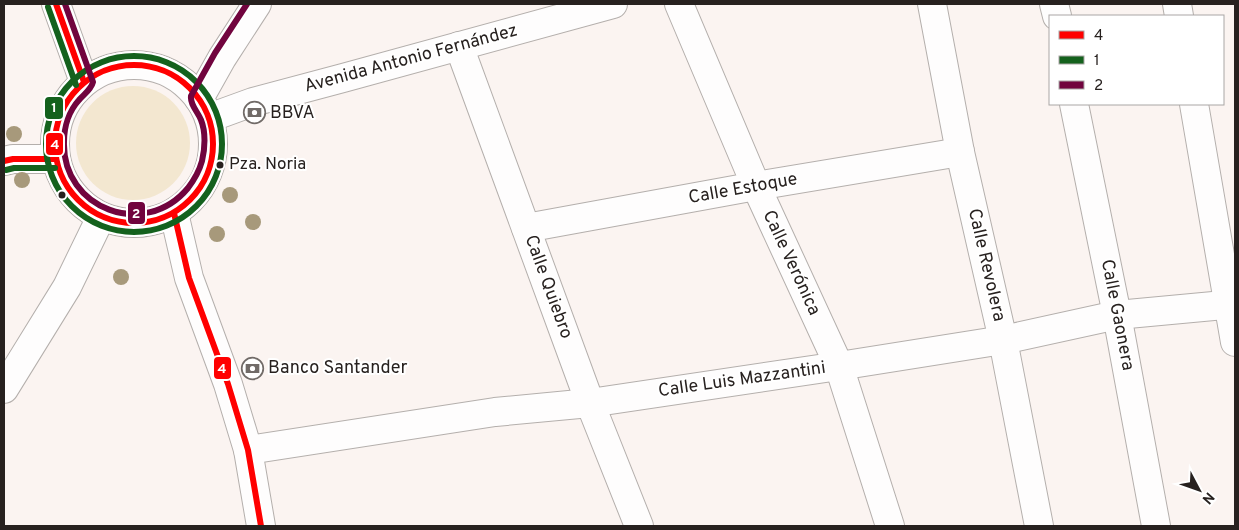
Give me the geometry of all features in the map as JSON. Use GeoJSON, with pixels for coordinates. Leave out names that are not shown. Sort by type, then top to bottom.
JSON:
{"type":"FeatureCollection","features":[{"type":"Feature","properties":{"kind":"street"},"geometry":{"type":"LineString","coordinates":[[56,4],[84,82]]}},
{"type":"Feature","properties":{"kind":"street"},"geometry":{"type":"LineString","coordinates":[[204,108],[222,58],[257,4]]}},
{"type":"Feature","properties":{"kind":"street","name":"Avenida Antonio Fernández"},"geometry":{"type":"LineString","coordinates":[[204,108],[252,102],[613,4]]}},
{"type":"Feature","properties":{"kind":"street","name":"Calle Verónica"},"geometry":{"type":"LineString","coordinates":[[679,4],[756,186],[839,366],[886,526]]}},
{"type":"Feature","properties":{"kind":"street","name":"Calle Revolera"},"geometry":{"type":"LineString","coordinates":[[932,4],[960,152],[1003,340],[1039,526]]}},
{"type":"Feature","properties":{"kind":"street","name":"Calle Quiebro"},"geometry":{"type":"LineString","coordinates":[[459,46],[590,403],[639,526]]}},
{"type":"Feature","properties":{"kind":"street"},"geometry":{"type":"LineString","coordinates":[[124,65],[146,65],[166,71],[185,82],[204,108],[213,140],[212,161],[204,182],[191,199],[174,213],[138,224],[119,222],[101,217],[84,207],[71,194],[61,178],[55,159],[54,138],[59,116],[69,97],[84,82],[103,70],[124,65]]}},
{"type":"Feature","properties":{"kind":"street","name":"Calle Gaonera"},"geometry":{"type":"LineString","coordinates":[[1074,105],[1117,315],[1156,526]]}},
{"type":"Feature","properties":{"kind":"street"},"geometry":{"type":"LineString","coordinates":[[1194,105],[1232,305],[1235,342]]}},
{"type":"Feature","properties":{"kind":"street","name":"Calle Estoque"},"geometry":{"type":"LineString","coordinates":[[526,228],[756,186],[960,152]]}},
{"type":"Feature","properties":{"kind":"street"},"geometry":{"type":"LineString","coordinates":[[4,161],[13,159],[55,159]]}},
{"type":"Feature","properties":{"kind":"street"},"geometry":{"type":"LineString","coordinates":[[174,213],[189,278],[228,384],[248,450],[261,526]]}},
{"type":"Feature","properties":{"kind":"street"},"geometry":{"type":"LineString","coordinates":[[4,388],[67,287],[101,217]]}},
{"type":"Feature","properties":{"kind":"street","name":"Calle Luis Mazzantini"},"geometry":{"type":"LineString","coordinates":[[248,450],[495,412],[590,403],[839,366],[1003,340],[1117,315],[1232,305]]}},
{"type":"Feature","properties":{"kind":"shaded area"},"geometry":{"type":"Polygon","coordinates":[[[133,86],[155,90],[173,103],[186,121],[190,143],[186,165],[173,183],[155,196],[133,200],[111,196],[93,183],[80,165],[76,143],[80,121],[93,103],[111,90],[133,86]]]}},
{"type":"Feature","properties":{"kind":"transit line","name":"4"},"geometry":{"type":"LineString","coordinates":[[56,4],[84,82]]}},
{"type":"Feature","properties":{"kind":"transit line","name":"2"},"geometry":{"type":"LineString","coordinates":[[65,4],[93,82],[89,90],[75,104],[68,120],[64,142],[67,165],[76,185],[91,200],[109,210],[129,214],[150,212],[170,204],[188,188],[196,176],[203,156],[204,135],[203,125],[193,105],[191,96],[215,53],[247,4]]}},
{"type":"Feature","properties":{"kind":"transit line","name":"1"},"geometry":{"type":"LineString","coordinates":[[48,7],[76,85]]}},
{"type":"Feature","properties":{"kind":"transit line","name":"1"},"geometry":{"type":"LineString","coordinates":[[125,56],[143,56],[176,66],[202,88],[212,102],[218,118],[222,144],[218,170],[212,186],[190,212],[176,222],[160,228],[143,232],[125,232],[92,222],[66,200],[56,186],[50,170],[46,153],[46,135],[56,102],[78,76],[92,66],[108,60],[125,56]]}},
{"type":"Feature","properties":{"kind":"transit line","name":"4"},"geometry":{"type":"LineString","coordinates":[[142,65],[157,68],[171,74],[190,88],[200,100],[210,121],[213,144],[210,167],[200,188],[190,200],[178,210],[157,220],[142,223],[126,223],[111,220],[90,210],[68,188],[56,159],[55,136],[58,121],[68,100],[90,78],[119,66],[142,65]]}},
{"type":"Feature","properties":{"kind":"transit line","name":"4"},"geometry":{"type":"LineString","coordinates":[[4,161],[13,159],[55,159]]}},
{"type":"Feature","properties":{"kind":"transit line","name":"1"},"geometry":{"type":"LineString","coordinates":[[6,170],[14,168],[55,168]]}},
{"type":"Feature","properties":{"kind":"transit line","name":"4"},"geometry":{"type":"LineString","coordinates":[[174,213],[189,278],[228,384],[248,450],[261,526]]}},
{"type":"Feature","properties":{"kind":"place","name":"BBVA"},"geometry":{"type":"Point","coordinates":[254,113]}},
{"type":"Feature","properties":{"kind":"place","name":"Pza. Noria"},"geometry":{"type":"Point","coordinates":[220,165]}},
{"type":"Feature","properties":{"kind":"place","name":"Banco Santander"},"geometry":{"type":"Point","coordinates":[252,368]}}]}
